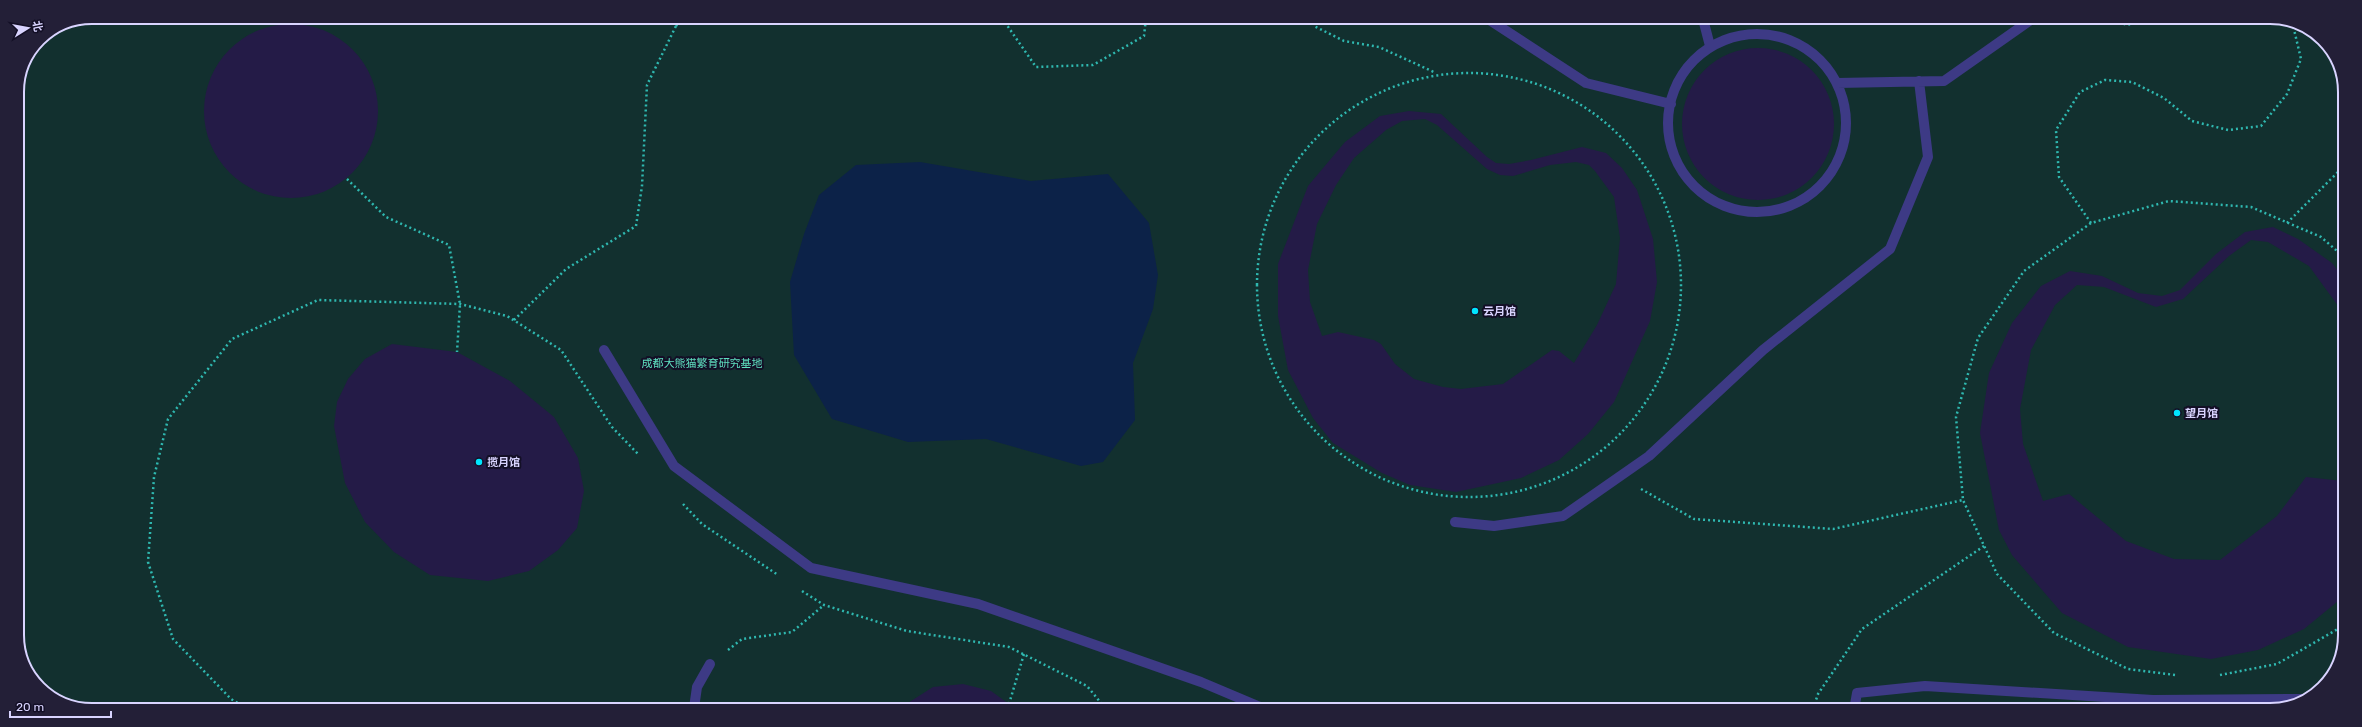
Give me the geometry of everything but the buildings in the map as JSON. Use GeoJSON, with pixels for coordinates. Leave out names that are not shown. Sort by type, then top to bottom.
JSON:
{"type":"FeatureCollection","features":[{"type":"Feature","properties":{"kind":"street"},"geometry":{"type":"LineString","coordinates":[[1496,24],[1586,83],[1671,104]]}},
{"type":"Feature","properties":{"kind":"street"},"geometry":{"type":"LineString","coordinates":[[1704,24],[1710,46]]}},
{"type":"Feature","properties":{"kind":"street"},"geometry":{"type":"LineString","coordinates":[[1837,83],[1944,81],[2025,24]]}},
{"type":"Feature","properties":{"kind":"street"},"geometry":{"type":"LineString","coordinates":[[1767,33],[1796,42],[1820,59],[1837,83],[1846,110],[1845,139],[1836,166],[1818,189],[1793,205],[1766,212],[1737,210],[1710,198],[1687,178],[1673,152],[1668,122],[1673,92],[1687,67],[1710,46],[1737,35],[1767,33]]}},
{"type":"Feature","properties":{"kind":"street"},"geometry":{"type":"LineString","coordinates":[[1455,522],[1494,526],[1563,516],[1648,456],[1763,350],[1890,248],[1928,157],[1919,81]]}},
{"type":"Feature","properties":{"kind":"street"},"geometry":{"type":"LineString","coordinates":[[604,350],[674,466],[811,568],[978,604],[1201,682],[1250,703]]}},
{"type":"Feature","properties":{"kind":"street"},"geometry":{"type":"LineString","coordinates":[[695,703],[697,687],[710,664]]}},
{"type":"Feature","properties":{"kind":"street"},"geometry":{"type":"LineString","coordinates":[[1856,703],[1858,693],[1925,686],[2153,700],[2292,699]]}},
{"type":"Feature","properties":{"kind":"path"},"geometry":{"type":"LineString","coordinates":[[1006,24],[1036,67],[1093,64],[1144,36],[1145,24]]}},
{"type":"Feature","properties":{"kind":"path"},"geometry":{"type":"LineString","coordinates":[[1314,24],[1314,26],[1344,41],[1379,47],[1436,74],[1506,74],[1571,97],[1627,141],[1666,202],[1682,273],[1674,344],[1643,409],[1592,460],[1528,491],[1456,499],[1389,483],[1330,447],[1286,394],[1261,330],[1258,260],[1277,194],[1316,136],[1371,95],[1436,74]]}},
{"type":"Feature","properties":{"kind":"path"},"geometry":{"type":"LineString","coordinates":[[514,320],[566,269],[636,226],[642,186],[647,85],[676,26]]}},
{"type":"Feature","properties":{"kind":"path"},"geometry":{"type":"LineString","coordinates":[[2091,223],[2059,177],[2056,130],[2080,92],[2105,80],[2132,82],[2164,98],[2192,121],[2228,130],[2261,126],[2287,94],[2301,59],[2294,28]]}},
{"type":"Feature","properties":{"kind":"path"},"geometry":{"type":"LineString","coordinates":[[2287,222],[2338,172]]}},
{"type":"Feature","properties":{"kind":"path"},"geometry":{"type":"LineString","coordinates":[[347,179],[386,217],[449,245],[460,304],[456,352]]}},
{"type":"Feature","properties":{"kind":"path"},"geometry":{"type":"LineString","coordinates":[[2180,676],[2128,669],[2054,633],[1997,574],[1963,500],[1956,417],[1978,338],[2024,271],[2091,223],[2169,201],[2251,207],[2321,237],[2338,252]]}},
{"type":"Feature","properties":{"kind":"path"},"geometry":{"type":"LineString","coordinates":[[238,703],[231,699],[174,639],[148,562],[154,477],[168,420],[232,339],[318,300]]}},
{"type":"Feature","properties":{"kind":"path"},"geometry":{"type":"LineString","coordinates":[[1694,519],[1833,529],[1963,500]]}},
{"type":"Feature","properties":{"kind":"path"},"geometry":{"type":"LineString","coordinates":[[1815,703],[1818,694],[1862,629],[1984,546]]}},
{"type":"Feature","properties":{"kind":"path"},"geometry":{"type":"LineString","coordinates":[[710,664],[742,640],[792,632],[824,605]]}},
{"type":"Feature","properties":{"kind":"path"},"geometry":{"type":"LineString","coordinates":[[2218,675],[2277,664],[2338,628]]}},
{"type":"Feature","properties":{"kind":"path"},"geometry":{"type":"LineString","coordinates":[[1009,703],[1024,654]]}},
{"type":"Feature","properties":{"kind":"green space","name":"成都大熊猫繁育研究基地"},"geometry":{"type":"Polygon","coordinates":[[[92,24],[2270,24],[2288,26],[2308,35],[2321,47],[2333,66],[2338,87],[2338,635],[2336,653],[2327,673],[2311,689],[2292,699],[2283,702],[2270,703],[92,703],[74,701],[54,692],[38,676],[29,661],[24,640],[24,92],[25,79],[35,54],[40,48],[48,48],[48,40],[54,35],[79,25],[92,24]]]}},
{"type":"Feature","properties":{"kind":"water"},"geometry":{"type":"Polygon","coordinates":[[[920,162],[1031,181],[1108,174],[1149,223],[1158,275],[1153,309],[1133,363],[1135,420],[1103,462],[1081,466],[986,439],[908,442],[832,419],[794,355],[790,282],[804,234],[819,195],[856,165],[920,162]]]}},
{"type":"Feature","properties":{"kind":"place","name":"云月馆"},"geometry":{"type":"Point","coordinates":[1475,311]}},
{"type":"Feature","properties":{"kind":"place","name":"望月馆"},"geometry":{"type":"Point","coordinates":[2177,413]}},
{"type":"Feature","properties":{"kind":"place","name":"揽月馆"},"geometry":{"type":"Point","coordinates":[479,462]}}]}
